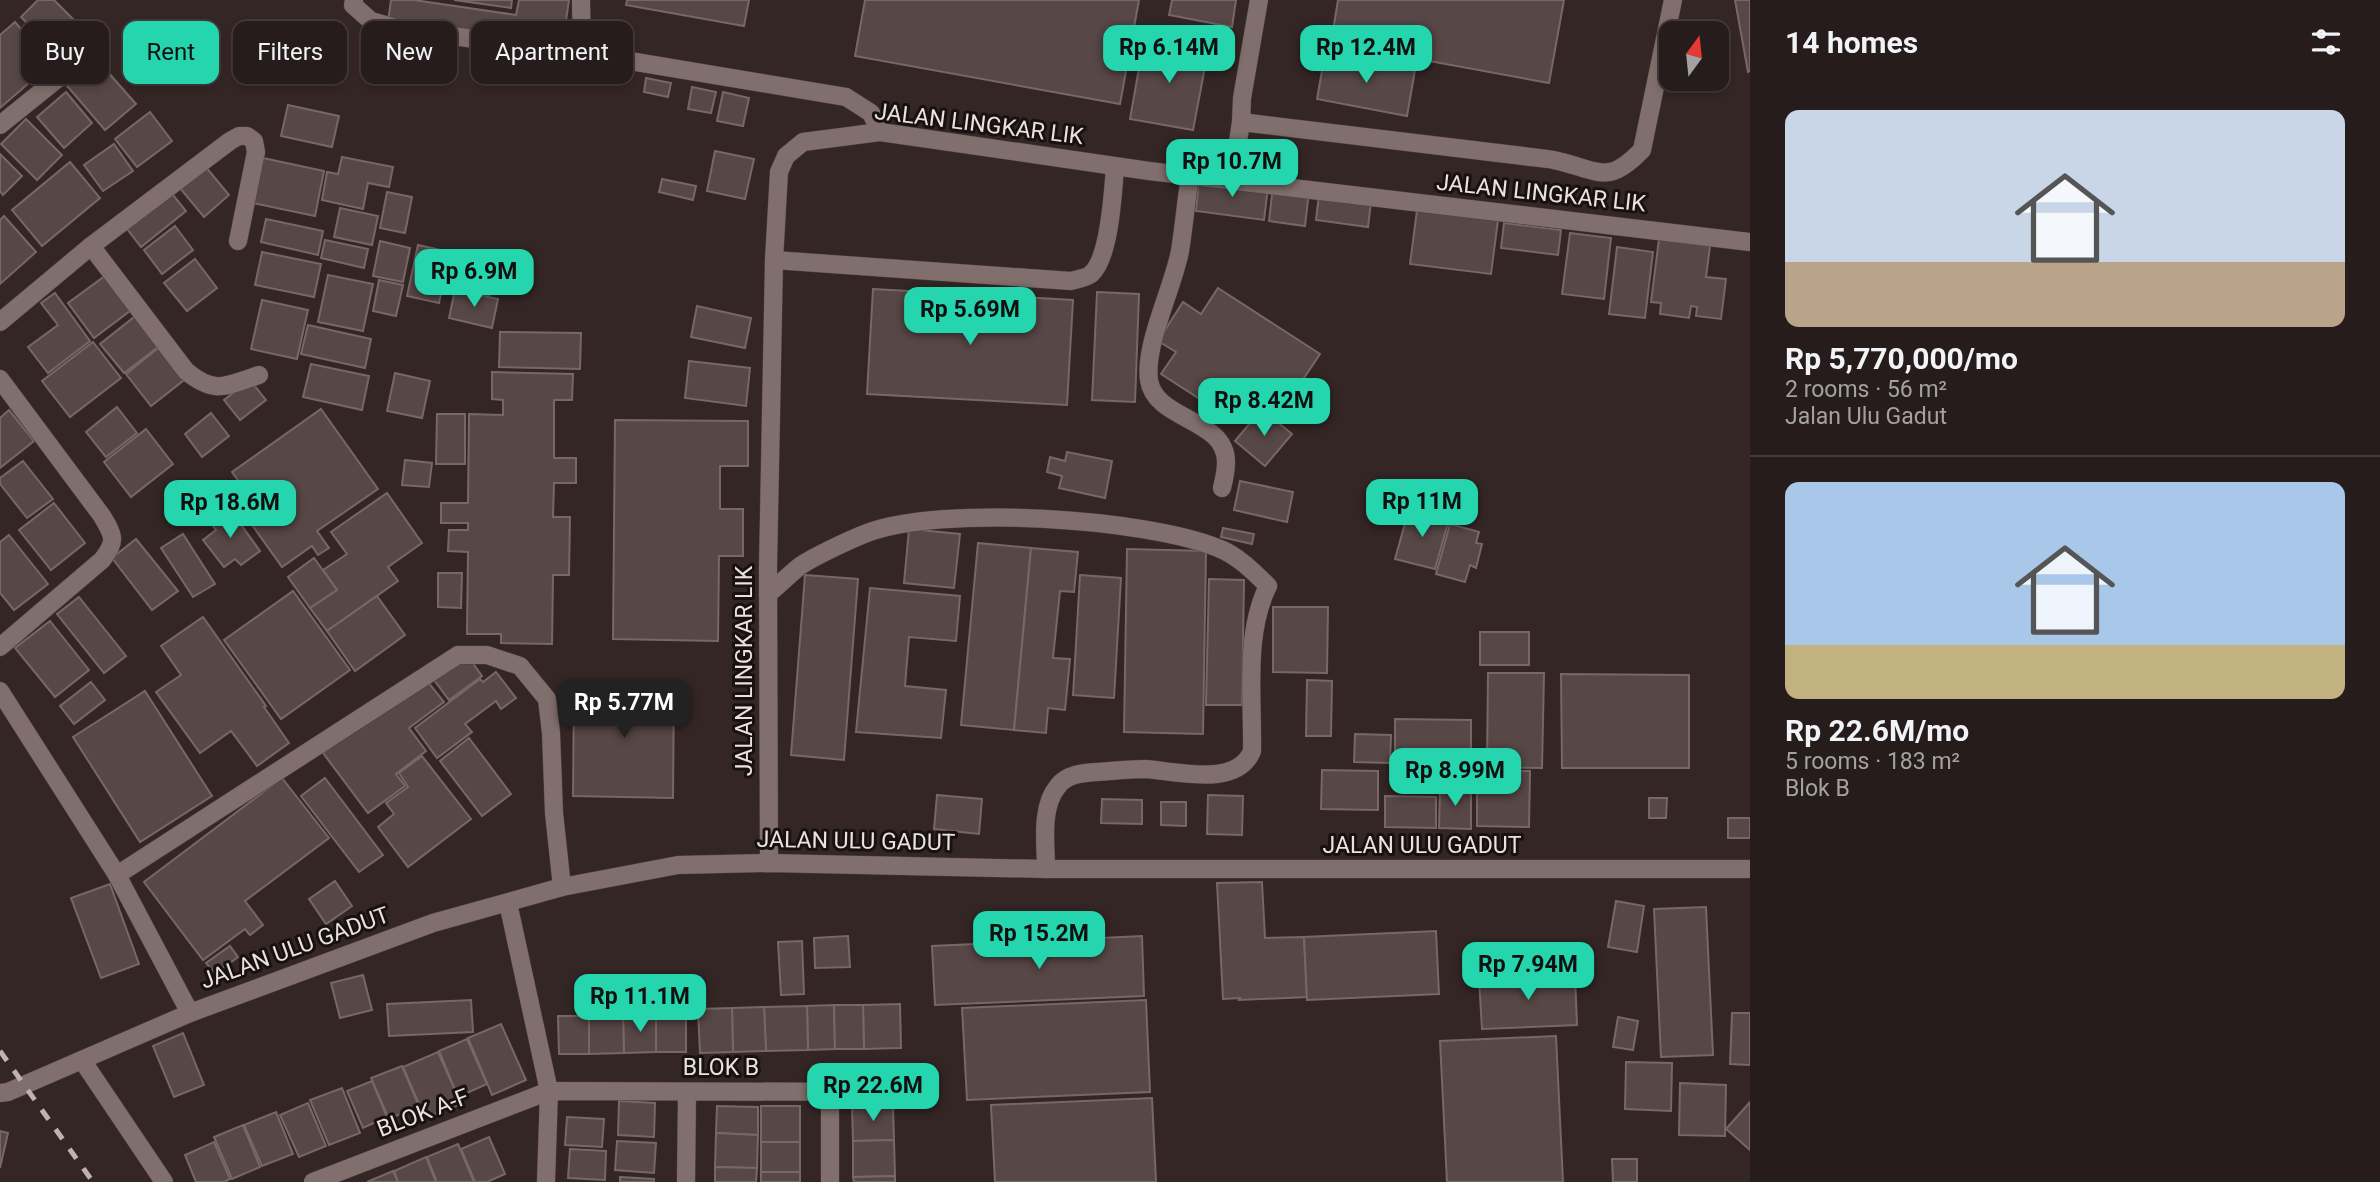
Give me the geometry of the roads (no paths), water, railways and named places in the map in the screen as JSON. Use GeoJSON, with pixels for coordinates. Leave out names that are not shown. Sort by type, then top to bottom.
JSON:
{"type":"FeatureCollection","features":[{"type":"Feature","properties":{"kind":"street"},"geometry":{"type":"LineString","coordinates":[[582,0],[582,21]]}},
{"type":"Feature","properties":{"kind":"street"},"geometry":{"type":"LineString","coordinates":[[1232,181],[1242,98],[1259,0]]}},
{"type":"Feature","properties":{"kind":"street"},"geometry":{"type":"LineString","coordinates":[[1241,122],[1523,156],[1605,173],[1625,167],[1642,150],[1673,0]]}},
{"type":"Feature","properties":{"kind":"street"},"geometry":{"type":"LineString","coordinates":[[352,2],[371,21],[399,29],[471,38]]}},
{"type":"Feature","properties":{"kind":"street"},"geometry":{"type":"LineString","coordinates":[[633,62],[846,97],[871,113],[880,132]]}},
{"type":"Feature","properties":{"kind":"street"},"geometry":{"type":"LineString","coordinates":[[0,125],[51,84]]}},
{"type":"Feature","properties":{"kind":"street","name":"JALAN LINGKAR LIK"},"geometry":{"type":"LineString","coordinates":[[769,863],[768,594],[774,260],[779,172],[786,156],[803,142],[880,132],[1115,167],[1750,242]]}},
{"type":"Feature","properties":{"kind":"street"},"geometry":{"type":"LineString","coordinates":[[0,322],[91,246],[230,141],[247,135],[254,141],[256,152],[239,241]]}},
{"type":"Feature","properties":{"kind":"street"},"geometry":{"type":"LineString","coordinates":[[774,260],[1071,281],[1091,274],[1102,257],[1111,211],[1115,167]]}},
{"type":"Feature","properties":{"kind":"street"},"geometry":{"type":"LineString","coordinates":[[1190,176],[1180,251],[1152,349],[1149,381],[1156,397],[1216,436],[1223,447],[1226,461],[1223,488]]}},
{"type":"Feature","properties":{"kind":"street"},"geometry":{"type":"LineString","coordinates":[[91,246],[186,371],[201,384],[219,387],[260,375]]}},
{"type":"Feature","properties":{"kind":"street"},"geometry":{"type":"LineString","coordinates":[[0,379],[113,534],[112,547],[102,559],[0,647]]}},
{"type":"Feature","properties":{"kind":"street"},"geometry":{"type":"LineString","coordinates":[[768,594],[802,565],[867,533],[905,524],[953,519],[1028,519],[1114,525],[1187,537],[1221,549],[1251,569],[1268,586],[1259,604],[1253,646],[1252,751],[1248,763],[1234,771],[1210,775],[1143,769],[1077,773],[1058,785],[1048,807],[1045,828],[1046,869]]}},
{"type":"Feature","properties":{"kind":"street"},"geometry":{"type":"LineString","coordinates":[[117,875],[458,655],[487,655],[520,666],[547,699],[562,887]]}},
{"type":"Feature","properties":{"kind":"street"},"geometry":{"type":"LineString","coordinates":[[0,691],[117,875],[190,1013]]}},
{"type":"Feature","properties":{"kind":"street","name":"JALAN ULU GADUT"},"geometry":{"type":"LineString","coordinates":[[0,1093],[8,1092],[190,1013],[433,923],[562,887],[678,865],[769,863],[1046,869],[1750,869]]}},
{"type":"Feature","properties":{"kind":"street"},"geometry":{"type":"LineString","coordinates":[[508,903],[549,1091],[546,1182]]}},
{"type":"Feature","properties":{"kind":"street"},"geometry":{"type":"LineString","coordinates":[[82,1060],[164,1182]]}},
{"type":"Feature","properties":{"kind":"street","name":"BLOK B"},"geometry":{"type":"LineString","coordinates":[[549,1091],[892,1092]]}},
{"type":"Feature","properties":{"kind":"street","name":"BLOK A-F"},"geometry":{"type":"LineString","coordinates":[[313,1182],[549,1091]]}},
{"type":"Feature","properties":{"kind":"street"},"geometry":{"type":"LineString","coordinates":[[686,1182],[687,1092]]}},
{"type":"Feature","properties":{"kind":"street"},"geometry":{"type":"LineString","coordinates":[[830,1092],[830,1182]]}},
{"type":"Feature","properties":{"kind":"railway"},"geometry":{"type":"LineString","coordinates":[[0,1051],[93,1182]]}}]}
